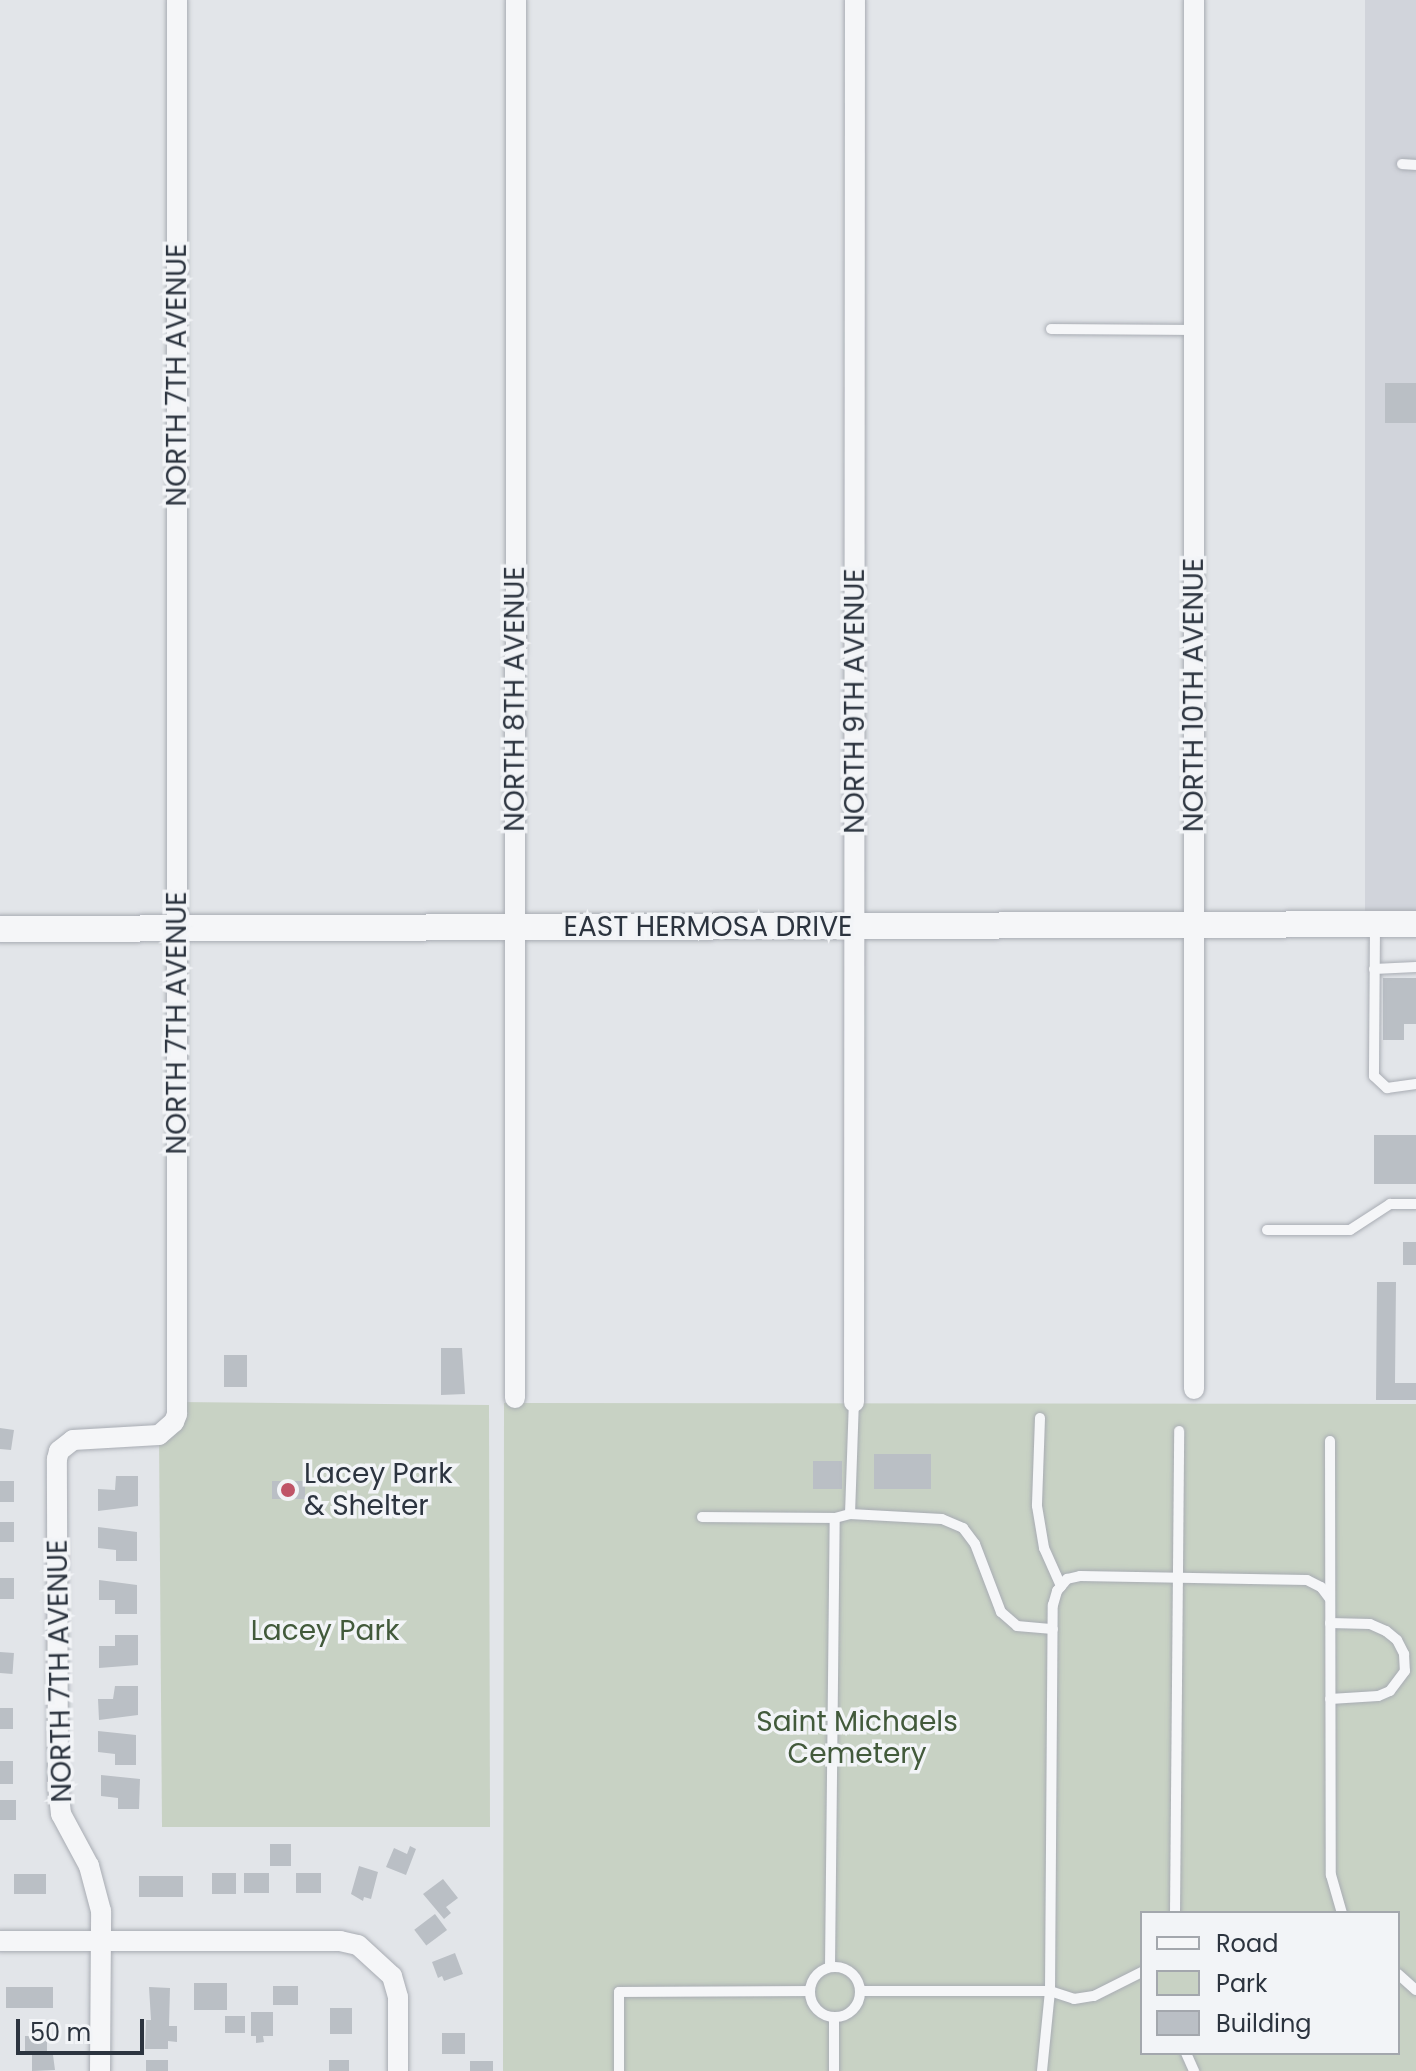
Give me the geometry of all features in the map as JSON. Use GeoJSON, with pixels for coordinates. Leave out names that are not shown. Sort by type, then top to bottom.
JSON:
{"type":"FeatureCollection","features":[{"type":"Feature","properties":{"kind":"street","name":"NORTH 7TH AVENUE"},"geometry":{"type":"LineString","coordinates":[[100,2071],[101,1941],[97,1888],[61,1814],[58,1787],[57,1459],[59,1451],[73,1440],[159,1435],[174,1422],[177,1414],[177,0]]}},
{"type":"Feature","properties":{"kind":"street","name":"NORTH 8TH AVENUE"},"geometry":{"type":"LineString","coordinates":[[515,1398],[516,0]]}},
{"type":"Feature","properties":{"kind":"street","name":"NORTH 9TH AVENUE"},"geometry":{"type":"LineString","coordinates":[[854,1402],[855,0]]}},
{"type":"Feature","properties":{"kind":"street","name":"NORTH 10TH AVENUE"},"geometry":{"type":"LineString","coordinates":[[1194,0],[1194,1389]]}},
{"type":"Feature","properties":{"kind":"street","name":"EAST HERMOSA DRIVE"},"geometry":{"type":"LineString","coordinates":[[0,929],[1416,924]]}},
{"type":"Feature","properties":{"kind":"street"},"geometry":{"type":"LineString","coordinates":[[0,1941],[340,1941],[358,1945],[392,1976],[398,1997],[398,2071]]}},
{"type":"Feature","properties":{"kind":"lane"},"geometry":{"type":"LineString","coordinates":[[1402,164],[1416,165]]}},
{"type":"Feature","properties":{"kind":"lane"},"geometry":{"type":"LineString","coordinates":[[1051,329],[1194,330]]}},
{"type":"Feature","properties":{"kind":"lane"},"geometry":{"type":"LineString","coordinates":[[1375,924],[1374,1076],[1387,1088],[1416,1084]]}},
{"type":"Feature","properties":{"kind":"lane"},"geometry":{"type":"LineString","coordinates":[[1374,969],[1416,967]]}},
{"type":"Feature","properties":{"kind":"lane"},"geometry":{"type":"LineString","coordinates":[[1267,1230],[1350,1230],[1390,1204],[1416,1204]]}},
{"type":"Feature","properties":{"kind":"lane"},"geometry":{"type":"LineString","coordinates":[[850,1514],[854,1402]]}},
{"type":"Feature","properties":{"kind":"lane"},"geometry":{"type":"LineString","coordinates":[[1040,1418],[1037,1506],[1044,1548],[1061,1586]]}},
{"type":"Feature","properties":{"kind":"lane"},"geometry":{"type":"LineString","coordinates":[[1175,1911],[1179,1431]]}},
{"type":"Feature","properties":{"kind":"lane"},"geometry":{"type":"LineString","coordinates":[[1330,1441],[1331,1875],[1341,1911]]}},
{"type":"Feature","properties":{"kind":"lane"},"geometry":{"type":"LineString","coordinates":[[702,1517],[835,1518],[850,1514],[942,1519],[963,1528],[975,1544],[991,1595],[1001,1612],[1017,1626],[1053,1629]]}},
{"type":"Feature","properties":{"kind":"lane"},"geometry":{"type":"LineString","coordinates":[[830,1967],[835,1518]]}},
{"type":"Feature","properties":{"kind":"lane"},"geometry":{"type":"LineString","coordinates":[[1042,2071],[1050,1991],[1053,1605],[1061,1586],[1067,1579],[1080,1576],[1307,1580],[1321,1587],[1330,1599]]}},
{"type":"Feature","properties":{"kind":"lane"},"geometry":{"type":"LineString","coordinates":[[1330,1623],[1370,1624],[1386,1631],[1397,1640],[1410,1659],[1390,1691],[1378,1696],[1330,1699]]}},
{"type":"Feature","properties":{"kind":"lane"},"geometry":{"type":"LineString","coordinates":[[830,1967],[847,1970],[854,1975],[860,1991],[855,2006],[834,2017],[814,2006],[809,1991],[815,1975],[830,1967]]}},
{"type":"Feature","properties":{"kind":"lane"},"geometry":{"type":"LineString","coordinates":[[860,1991],[1050,1991],[1074,1999],[1094,1996],[1140,1973]]}},
{"type":"Feature","properties":{"kind":"lane"},"geometry":{"type":"LineString","coordinates":[[1400,1976],[1416,1990]]}},
{"type":"Feature","properties":{"kind":"lane"},"geometry":{"type":"LineString","coordinates":[[619,2071],[619,1992],[809,1991]]}},
{"type":"Feature","properties":{"kind":"lane"},"geometry":{"type":"LineString","coordinates":[[834,2017],[834,2071]]}},
{"type":"Feature","properties":{"kind":"shaded area"},"geometry":{"type":"Polygon","coordinates":[[[1365,0],[1416,0],[1416,912],[1365,912],[1365,0]]]}},
{"type":"Feature","properties":{"kind":"green space","name":"Lacey Park"},"geometry":{"type":"Polygon","coordinates":[[[177,1402],[489,1405],[490,1827],[162,1827],[159,1435],[177,1402]]]}},
{"type":"Feature","properties":{"kind":"green space","name":"Saint Michaels Cemetery"},"geometry":{"type":"Polygon","coordinates":[[[504,1403],[1416,1404],[1416,2071],[503,2071],[504,1403]]]}},
{"type":"Feature","properties":{"kind":"building"},"geometry":{"type":"Polygon","coordinates":[[[1385,383],[1416,383],[1416,423],[1385,423],[1385,383]]]}},
{"type":"Feature","properties":{"kind":"building"},"geometry":{"type":"Polygon","coordinates":[[[1383,978],[1416,978],[1416,1024],[1404,1024],[1404,1040],[1383,1040],[1383,978]]]}},
{"type":"Feature","properties":{"kind":"building"},"geometry":{"type":"Polygon","coordinates":[[[1374,1135],[1416,1135],[1416,1184],[1374,1184],[1374,1135]]]}},
{"type":"Feature","properties":{"kind":"building"},"geometry":{"type":"Polygon","coordinates":[[[1403,1242],[1416,1242],[1416,1265],[1403,1265],[1403,1242]]]}},
{"type":"Feature","properties":{"kind":"building"},"geometry":{"type":"Polygon","coordinates":[[[1377,1282],[1396,1282],[1395,1383],[1416,1383],[1416,1400],[1376,1400],[1377,1282]]]}},
{"type":"Feature","properties":{"kind":"building"},"geometry":{"type":"Polygon","coordinates":[[[441,1348],[462,1348],[465,1394],[441,1395],[441,1348]]]}},
{"type":"Feature","properties":{"kind":"building"},"geometry":{"type":"Polygon","coordinates":[[[224,1355],[247,1355],[247,1387],[224,1387],[224,1355]]]}},
{"type":"Feature","properties":{"kind":"building"},"geometry":{"type":"Polygon","coordinates":[[[0,1428],[14,1430],[11,1450],[0,1449],[0,1428]]]}},
{"type":"Feature","properties":{"kind":"building"},"geometry":{"type":"Polygon","coordinates":[[[874,1454],[931,1454],[931,1489],[874,1489],[874,1454]]]}},
{"type":"Feature","properties":{"kind":"building"},"geometry":{"type":"Polygon","coordinates":[[[813,1461],[842,1461],[842,1489],[813,1489],[813,1461]]]}},
{"type":"Feature","properties":{"kind":"building"},"geometry":{"type":"Polygon","coordinates":[[[116,1476],[138,1476],[138,1506],[98,1511],[98,1489],[115,1490],[116,1476]]]}},
{"type":"Feature","properties":{"kind":"building"},"geometry":{"type":"Polygon","coordinates":[[[0,1481],[14,1481],[14,1502],[0,1502],[0,1481]]]}},
{"type":"Feature","properties":{"kind":"building","name":"Lacey Park & Shelter"},"geometry":{"type":"Polygon","coordinates":[[[272,1481],[305,1481],[305,1499],[272,1499],[272,1481]]]}},
{"type":"Feature","properties":{"kind":"building"},"geometry":{"type":"Polygon","coordinates":[[[0,1522],[14,1522],[14,1542],[0,1542],[0,1522]]]}},
{"type":"Feature","properties":{"kind":"building"},"geometry":{"type":"Polygon","coordinates":[[[98,1527],[137,1532],[137,1561],[116,1561],[116,1550],[98,1548],[98,1527]]]}},
{"type":"Feature","properties":{"kind":"building"},"geometry":{"type":"Polygon","coordinates":[[[0,1578],[14,1578],[14,1599],[0,1599],[0,1578]]]}},
{"type":"Feature","properties":{"kind":"building"},"geometry":{"type":"Polygon","coordinates":[[[99,1580],[137,1585],[137,1614],[115,1614],[115,1600],[99,1600],[99,1580]]]}},
{"type":"Feature","properties":{"kind":"building"},"geometry":{"type":"Polygon","coordinates":[[[115,1635],[138,1635],[138,1665],[99,1668],[99,1646],[115,1646],[115,1635]]]}},
{"type":"Feature","properties":{"kind":"building"},"geometry":{"type":"Polygon","coordinates":[[[0,1652],[14,1653],[13,1674],[0,1673],[0,1652]]]}},
{"type":"Feature","properties":{"kind":"building"},"geometry":{"type":"Polygon","coordinates":[[[115,1686],[138,1686],[138,1715],[99,1720],[98,1699],[113,1699],[115,1686]]]}},
{"type":"Feature","properties":{"kind":"building"},"geometry":{"type":"Polygon","coordinates":[[[0,1708],[13,1708],[13,1729],[0,1729],[0,1708]]]}},
{"type":"Feature","properties":{"kind":"building"},"geometry":{"type":"Polygon","coordinates":[[[98,1731],[136,1735],[136,1765],[115,1765],[115,1754],[98,1752],[98,1731]]]}},
{"type":"Feature","properties":{"kind":"building"},"geometry":{"type":"Polygon","coordinates":[[[0,1761],[13,1761],[13,1784],[0,1784],[0,1761]]]}},
{"type":"Feature","properties":{"kind":"building"},"geometry":{"type":"Polygon","coordinates":[[[101,1775],[140,1779],[139,1809],[118,1809],[118,1798],[101,1796],[101,1775]]]}},
{"type":"Feature","properties":{"kind":"building"},"geometry":{"type":"Polygon","coordinates":[[[0,1800],[16,1800],[16,1820],[0,1820],[0,1800]]]}},
{"type":"Feature","properties":{"kind":"building"},"geometry":{"type":"Polygon","coordinates":[[[270,1844],[291,1844],[291,1866],[270,1866],[270,1844]]]}},
{"type":"Feature","properties":{"kind":"building"},"geometry":{"type":"Polygon","coordinates":[[[410,1846],[416,1849],[406,1875],[386,1867],[394,1848],[407,1854],[410,1846]]]}},
{"type":"Feature","properties":{"kind":"building"},"geometry":{"type":"Polygon","coordinates":[[[359,1866],[378,1872],[371,1899],[364,1897],[363,1901],[351,1894],[359,1866]]]}},
{"type":"Feature","properties":{"kind":"building"},"geometry":{"type":"Polygon","coordinates":[[[212,1873],[236,1873],[236,1894],[212,1894],[212,1873]]]}},
{"type":"Feature","properties":{"kind":"building"},"geometry":{"type":"Polygon","coordinates":[[[244,1873],[269,1873],[269,1893],[244,1893],[244,1873]]]}},
{"type":"Feature","properties":{"kind":"building"},"geometry":{"type":"Polygon","coordinates":[[[296,1873],[321,1873],[321,1893],[296,1893],[296,1873]]]}},
{"type":"Feature","properties":{"kind":"building"},"geometry":{"type":"Polygon","coordinates":[[[14,1874],[46,1874],[46,1894],[14,1894],[14,1874]]]}},
{"type":"Feature","properties":{"kind":"building"},"geometry":{"type":"Polygon","coordinates":[[[139,1876],[183,1876],[183,1897],[139,1897],[139,1876]]]}},
{"type":"Feature","properties":{"kind":"building"},"geometry":{"type":"Polygon","coordinates":[[[443,1879],[458,1898],[446,1907],[451,1913],[444,1919],[423,1894],[443,1879]]]}},
{"type":"Feature","properties":{"kind":"building"},"geometry":{"type":"Polygon","coordinates":[[[435,1914],[447,1930],[426,1946],[414,1930],[435,1914]]]}},
{"type":"Feature","properties":{"kind":"building"},"geometry":{"type":"Polygon","coordinates":[[[455,1953],[463,1974],[444,1981],[442,1976],[438,1978],[432,1962],[455,1953]]]}},
{"type":"Feature","properties":{"kind":"building"},"geometry":{"type":"Polygon","coordinates":[[[194,1983],[227,1983],[227,2010],[194,2010],[194,1983]]]}},
{"type":"Feature","properties":{"kind":"building"},"geometry":{"type":"Polygon","coordinates":[[[273,1986],[298,1986],[298,2005],[273,2005],[273,1986]]]}},
{"type":"Feature","properties":{"kind":"building"},"geometry":{"type":"Polygon","coordinates":[[[6,1987],[53,1987],[53,2008],[6,2008],[6,1987]]]}},
{"type":"Feature","properties":{"kind":"building"},"geometry":{"type":"Polygon","coordinates":[[[149,1987],[170,1988],[169,2026],[177,2026],[177,2042],[168,2041],[168,2049],[145,2049],[146,2020],[151,2020],[149,1987]]]}},
{"type":"Feature","properties":{"kind":"building"},"geometry":{"type":"Polygon","coordinates":[[[330,2008],[352,2008],[352,2034],[330,2034],[330,2008]]]}},
{"type":"Feature","properties":{"kind":"building"},"geometry":{"type":"Polygon","coordinates":[[[251,2012],[273,2012],[273,2036],[263,2036],[264,2042],[256,2043],[256,2036],[251,2036],[251,2012]]]}},
{"type":"Feature","properties":{"kind":"building"},"geometry":{"type":"Polygon","coordinates":[[[225,2016],[245,2016],[245,2033],[225,2033],[225,2016]]]}},
{"type":"Feature","properties":{"kind":"building"},"geometry":{"type":"Polygon","coordinates":[[[442,2033],[465,2033],[465,2054],[442,2054],[442,2033]]]}},
{"type":"Feature","properties":{"kind":"building"},"geometry":{"type":"Polygon","coordinates":[[[25,2036],[47,2036],[47,2054],[53,2055],[55,2070],[32,2071],[32,2055],[25,2055],[25,2036]]]}},
{"type":"Feature","properties":{"kind":"building"},"geometry":{"type":"Polygon","coordinates":[[[146,2060],[168,2060],[168,2071],[146,2071],[146,2060]]]}},
{"type":"Feature","properties":{"kind":"building"},"geometry":{"type":"Polygon","coordinates":[[[329,2060],[349,2060],[349,2071],[329,2071],[329,2060]]]}},
{"type":"Feature","properties":{"kind":"building"},"geometry":{"type":"Polygon","coordinates":[[[470,2061],[493,2061],[493,2071],[470,2071],[470,2061]]]}},
{"type":"Feature","properties":{"kind":"place","name":"Lacey Park & Shelter"},"geometry":{"type":"Point","coordinates":[288,1490]}}]}
